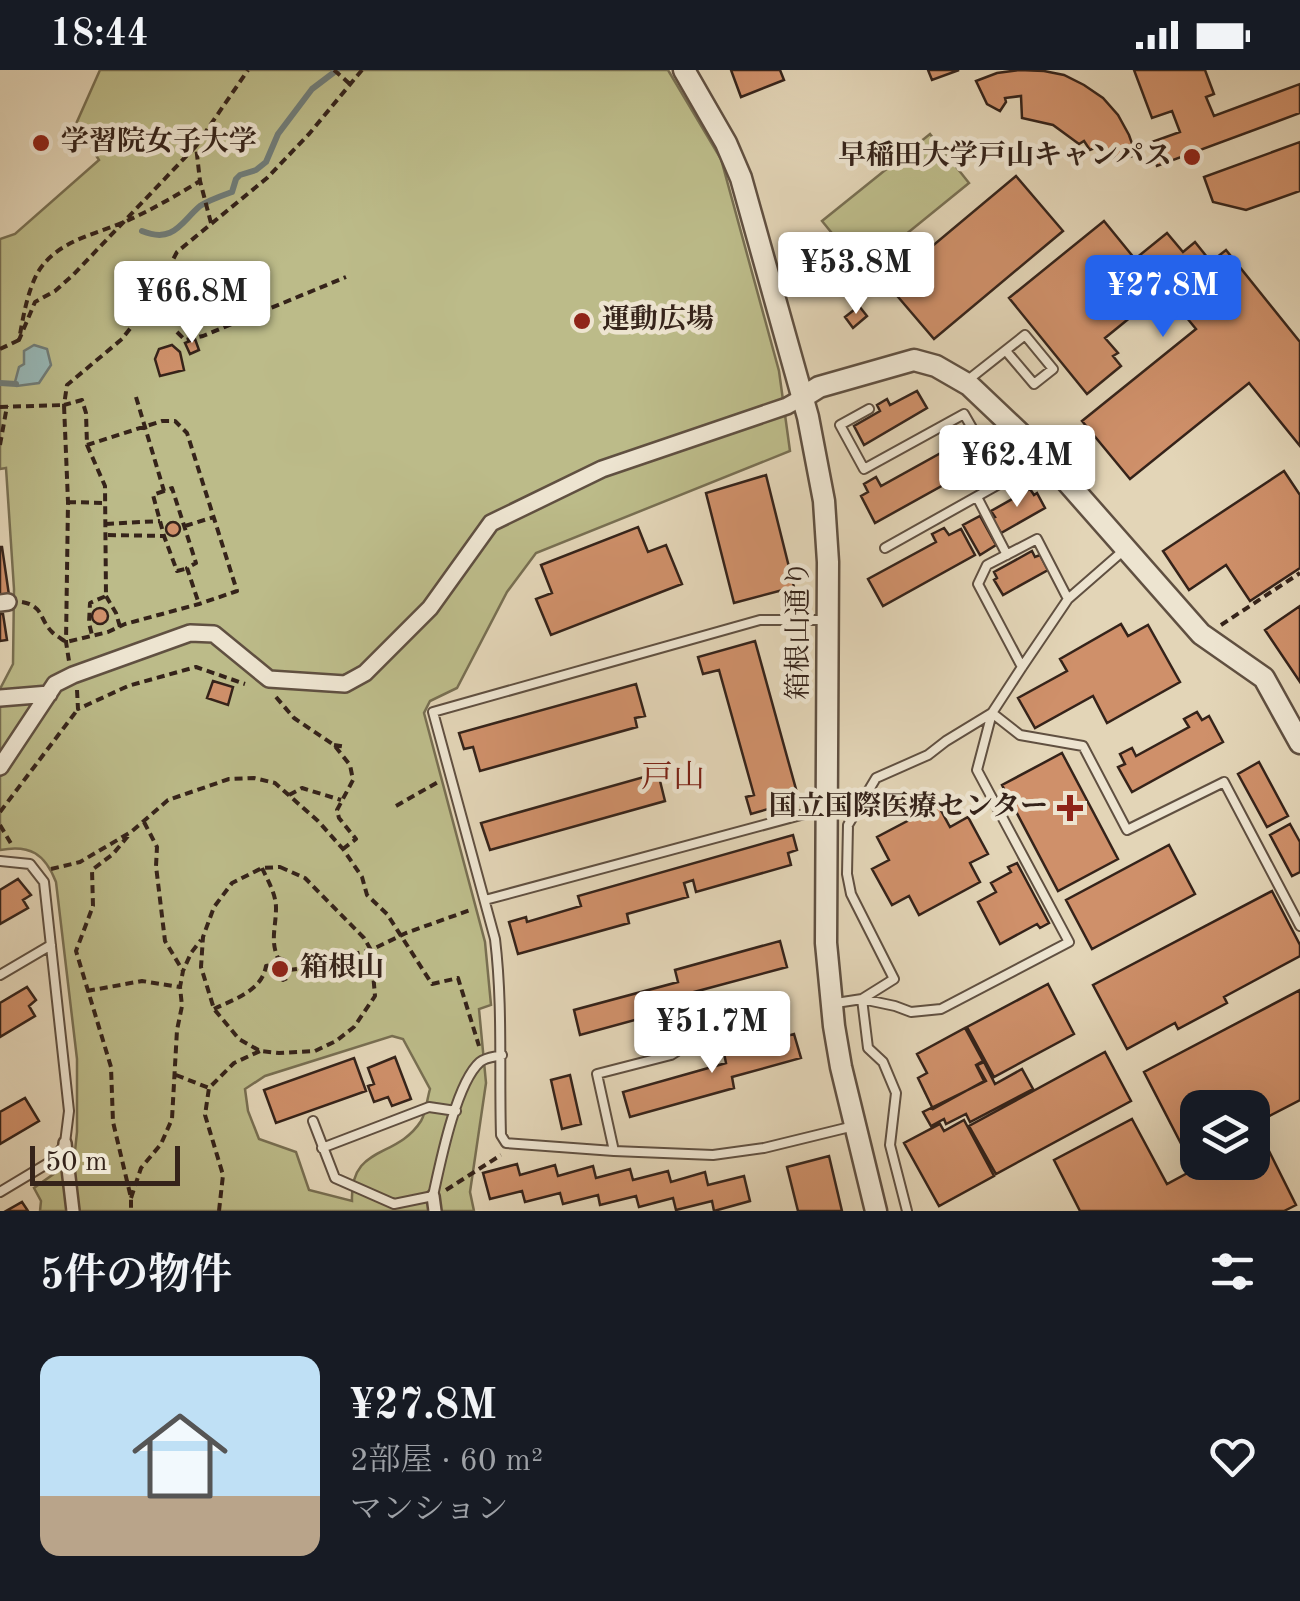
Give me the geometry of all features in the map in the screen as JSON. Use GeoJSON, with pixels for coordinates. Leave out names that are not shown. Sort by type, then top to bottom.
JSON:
{"type":"FeatureCollection","features":[{"type":"Feature","properties":{"kind":"street","name":"箱根山通り"},"geometry":{"type":"LineString","coordinates":[[684,70],[726,143],[741,178],[814,441],[824,501],[828,562],[826,942],[841,1067],[876,1211]]}},
{"type":"Feature","properties":{"kind":"street"},"geometry":{"type":"LineString","coordinates":[[0,767],[56,684],[190,633],[214,634],[271,686],[346,684],[365,673],[430,608],[491,523],[602,469],[787,406],[818,387],[914,360],[936,366],[965,383],[1046,458],[1201,634],[1264,678],[1300,743]]}},
{"type":"Feature","properties":{"kind":"street"},"geometry":{"type":"LineString","coordinates":[[0,698],[49,694]]}},
{"type":"Feature","properties":{"kind":"street"},"geometry":{"type":"LineString","coordinates":[[65,1144],[73,1211]]}},
{"type":"Feature","properties":{"kind":"street"},"geometry":{"type":"LineString","coordinates":[[433,1196],[435,1211]]}},
{"type":"Feature","properties":{"kind":"lane"},"geometry":{"type":"LineString","coordinates":[[965,383],[1006,350],[1025,335],[1054,369],[1034,384],[1006,350]]}},
{"type":"Feature","properties":{"kind":"lane"},"geometry":{"type":"LineString","coordinates":[[869,409],[840,425],[864,469],[964,414],[1004,482]]}},
{"type":"Feature","properties":{"kind":"lane"},"geometry":{"type":"LineString","coordinates":[[885,548],[1046,458]]}},
{"type":"Feature","properties":{"kind":"lane"},"geometry":{"type":"LineString","coordinates":[[976,497],[1007,555]]}},
{"type":"Feature","properties":{"kind":"lane"},"geometry":{"type":"LineString","coordinates":[[1022,667],[978,584],[987,565],[1037,539],[1068,599]]}},
{"type":"Feature","properties":{"kind":"lane"},"geometry":{"type":"LineString","coordinates":[[831,1004],[862,999],[911,1012],[940,1009],[1070,942],[977,770],[992,713],[1022,667],[1068,599],[1126,548]]}},
{"type":"Feature","properties":{"kind":"lane"},"geometry":{"type":"LineString","coordinates":[[828,620],[760,620],[433,712],[495,940],[502,1055],[501,1135],[506,1144],[713,1155],[764,1148],[854,1126]]}},
{"type":"Feature","properties":{"kind":"lane"},"geometry":{"type":"LineString","coordinates":[[992,713],[1020,735],[1082,746],[1128,830],[1224,782],[1300,926]]}},
{"type":"Feature","properties":{"kind":"lane"},"geometry":{"type":"LineString","coordinates":[[862,999],[894,979],[851,894],[847,874],[848,825],[876,778],[928,755],[992,713]]}},
{"type":"Feature","properties":{"kind":"lane"},"geometry":{"type":"LineString","coordinates":[[485,900],[826,808]]}},
{"type":"Feature","properties":{"kind":"lane"},"geometry":{"type":"LineString","coordinates":[[0,861],[30,864],[44,882],[69,1111],[65,1144],[55,1159],[0,1192]]}},
{"type":"Feature","properties":{"kind":"lane"},"geometry":{"type":"LineString","coordinates":[[0,975],[51,945]]}},
{"type":"Feature","properties":{"kind":"lane"},"geometry":{"type":"LineString","coordinates":[[862,999],[868,1048],[882,1062],[896,1094],[890,1146],[907,1211]]}},
{"type":"Feature","properties":{"kind":"lane"},"geometry":{"type":"LineString","coordinates":[[614,1152],[597,1074],[671,1055],[713,1030],[778,1013]]}},
{"type":"Feature","properties":{"kind":"lane"},"geometry":{"type":"LineString","coordinates":[[313,1122],[335,1178],[394,1204],[433,1196],[444,1142],[468,1075],[483,1059],[502,1055]]}},
{"type":"Feature","properties":{"kind":"lane"},"geometry":{"type":"LineString","coordinates":[[322,1148],[430,1107],[456,1110]]}},
{"type":"Feature","properties":{"kind":"path"},"geometry":{"type":"LineString","coordinates":[[0,348],[19,340],[35,302],[54,291],[196,146],[248,70]]}},
{"type":"Feature","properties":{"kind":"path"},"geometry":{"type":"LineString","coordinates":[[334,70],[352,85]]}},
{"type":"Feature","properties":{"kind":"path"},"geometry":{"type":"LineString","coordinates":[[70,666],[66,642],[67,385],[122,339],[150,304],[176,252],[267,178],[362,70]]}},
{"type":"Feature","properties":{"kind":"path"},"geometry":{"type":"LineString","coordinates":[[196,146],[211,224]]}},
{"type":"Feature","properties":{"kind":"path"},"geometry":{"type":"LineString","coordinates":[[19,340],[37,273],[54,252],[160,206],[200,181]]}},
{"type":"Feature","properties":{"kind":"path"},"geometry":{"type":"LineString","coordinates":[[177,332],[185,340],[203,336],[346,277]]}},
{"type":"Feature","properties":{"kind":"path"},"geometry":{"type":"LineString","coordinates":[[136,397],[164,491]]}},
{"type":"Feature","properties":{"kind":"path"},"geometry":{"type":"LineString","coordinates":[[0,444],[4,406],[64,405],[82,400],[87,444],[105,486],[106,596],[120,627]]}},
{"type":"Feature","properties":{"kind":"path"},"geometry":{"type":"LineString","coordinates":[[4,603],[29,602],[50,630],[66,642],[237,591],[187,432],[175,421],[162,421],[87,444]]}},
{"type":"Feature","properties":{"kind":"path"},"geometry":{"type":"LineString","coordinates":[[172,488],[196,563],[177,571],[153,495],[164,491],[172,488]]}},
{"type":"Feature","properties":{"kind":"path"},"geometry":{"type":"LineString","coordinates":[[68,502],[105,504]]}},
{"type":"Feature","properties":{"kind":"path"},"geometry":{"type":"LineString","coordinates":[[185,526],[214,517]]}},
{"type":"Feature","properties":{"kind":"path"},"geometry":{"type":"LineString","coordinates":[[106,524],[160,521]]}},
{"type":"Feature","properties":{"kind":"path"},"geometry":{"type":"LineString","coordinates":[[106,535],[164,536]]}},
{"type":"Feature","properties":{"kind":"path"},"geometry":{"type":"LineString","coordinates":[[187,568],[199,604]]}},
{"type":"Feature","properties":{"kind":"path"},"geometry":{"type":"LineString","coordinates":[[1217,627],[1300,573]]}},
{"type":"Feature","properties":{"kind":"path"},"geometry":{"type":"LineString","coordinates":[[92,636],[90,603],[106,596]]}},
{"type":"Feature","properties":{"kind":"path"},"geometry":{"type":"LineString","coordinates":[[0,812],[78,708],[128,686],[196,667],[271,686],[294,718],[334,745],[350,766],[353,780],[337,806],[338,815],[356,838],[343,849]]}},
{"type":"Feature","properties":{"kind":"path"},"geometry":{"type":"LineString","coordinates":[[76,685],[78,708]]}},
{"type":"Feature","properties":{"kind":"path"},"geometry":{"type":"LineString","coordinates":[[334,745],[346,747]]}},
{"type":"Feature","properties":{"kind":"path"},"geometry":{"type":"LineString","coordinates":[[396,806],[450,774]]}},
{"type":"Feature","properties":{"kind":"path"},"geometry":{"type":"LineString","coordinates":[[36,871],[80,862],[131,832],[168,800],[230,780],[254,778],[275,783],[343,849],[362,877],[367,895],[387,914],[432,984],[458,978],[483,1059]]}},
{"type":"Feature","properties":{"kind":"path"},"geometry":{"type":"LineString","coordinates":[[289,795],[302,788],[341,800]]}},
{"type":"Feature","properties":{"kind":"path"},"geometry":{"type":"LineString","coordinates":[[144,822],[157,846],[165,941],[183,971]]}},
{"type":"Feature","properties":{"kind":"path"},"geometry":{"type":"LineString","coordinates":[[0,825],[13,847]]}},
{"type":"Feature","properties":{"kind":"path"},"geometry":{"type":"LineString","coordinates":[[131,832],[113,854],[92,870],[93,906],[76,951],[111,1067],[113,1122],[131,1211]]}},
{"type":"Feature","properties":{"kind":"path"},"geometry":{"type":"LineString","coordinates":[[130,1198],[142,1168],[161,1144],[172,1118],[183,971],[214,907],[232,883],[262,868],[280,866],[306,878],[371,950],[375,996],[354,1027],[336,1041],[315,1051],[260,1051],[239,1040],[214,1010],[200,967],[202,937]]}},
{"type":"Feature","properties":{"kind":"path"},"geometry":{"type":"LineString","coordinates":[[262,868],[276,905],[272,946],[289,970],[287,978],[277,977],[272,965]]}},
{"type":"Feature","properties":{"kind":"path"},"geometry":{"type":"LineString","coordinates":[[289,970],[371,950],[401,935],[471,911],[485,900]]}},
{"type":"Feature","properties":{"kind":"path"},"geometry":{"type":"LineString","coordinates":[[214,1010],[254,988],[265,975],[266,966],[278,958]]}},
{"type":"Feature","properties":{"kind":"path"},"geometry":{"type":"LineString","coordinates":[[86,992],[142,981],[180,987]]}},
{"type":"Feature","properties":{"kind":"path"},"geometry":{"type":"LineString","coordinates":[[220,1211],[223,1174],[205,1116],[209,1088],[234,1063],[260,1051]]}},
{"type":"Feature","properties":{"kind":"path"},"geometry":{"type":"LineString","coordinates":[[175,1075],[209,1088]]}},
{"type":"Feature","properties":{"kind":"path"},"geometry":{"type":"LineString","coordinates":[[433,1196],[501,1157],[506,1144]]}},
{"type":"Feature","properties":{"kind":"shaded area"},"geometry":{"type":"Polygon","coordinates":[[[100,70],[668,70],[721,159],[779,371],[790,451],[536,553],[507,592],[457,688],[430,701],[424,713],[485,942],[491,1005],[479,1009],[486,1083],[470,1192],[474,1211],[40,1211],[41,1201],[34,1188],[62,1168],[75,1151],[77,1059],[56,882],[47,864],[35,853],[0,850],[0,689],[13,664],[14,589],[6,468],[0,469],[0,239],[15,234],[99,160],[76,124],[100,70]],[[392,1036],[265,1076],[245,1089],[248,1111],[259,1139],[296,1152],[309,1190],[352,1201],[358,1170],[411,1133],[421,1121],[430,1089],[403,1039],[392,1036]]]}},
{"type":"Feature","properties":{"kind":"shaded area"},"geometry":{"type":"Polygon","coordinates":[[[930,134],[969,183],[862,270],[822,221],[930,134]]]}},
{"type":"Feature","properties":{"kind":"water"},"geometry":{"type":"Polygon","coordinates":[[[34,345],[47,349],[51,365],[39,383],[17,386],[24,351],[34,345]]]}},
{"type":"Feature","properties":{"kind":"building"},"geometry":{"type":"Polygon","coordinates":[[[731,70],[780,70],[784,80],[741,97],[731,70]]]}},
{"type":"Feature","properties":{"kind":"building"},"geometry":{"type":"Polygon","coordinates":[[[928,70],[959,70],[932,80],[928,70]]]}},
{"type":"Feature","properties":{"kind":"building"},"geometry":{"type":"Polygon","coordinates":[[[1019,70],[1064,75],[1103,98],[1118,115],[1136,155],[1120,160],[1110,153],[1103,155],[1097,147],[1090,150],[1084,141],[1079,144],[1053,125],[1022,118],[1021,96],[1005,98],[1000,111],[987,104],[976,81],[1019,70]]]}},
{"type":"Feature","properties":{"kind":"building"},"geometry":{"type":"Polygon","coordinates":[[[1134,70],[1205,70],[1214,94],[1206,97],[1214,116],[1300,84],[1300,113],[1157,166],[1149,143],[1180,132],[1172,111],[1152,118],[1134,70]]]}},
{"type":"Feature","properties":{"kind":"building"},"geometry":{"type":"Polygon","coordinates":[[[1300,142],[1300,191],[1246,210],[1213,202],[1204,177],[1300,142]]]}},
{"type":"Feature","properties":{"kind":"building"},"geometry":{"type":"Polygon","coordinates":[[[1016,176],[1063,231],[934,339],[887,284],[1016,176]]]}},
{"type":"Feature","properties":{"kind":"building"},"geometry":{"type":"Polygon","coordinates":[[[1104,221],[1135,259],[1167,233],[1183,252],[1195,242],[1211,262],[1226,250],[1300,342],[1300,446],[1249,383],[1130,479],[1082,421],[1196,329],[1164,290],[1105,338],[1118,353],[1113,356],[1121,366],[1087,394],[1009,298],[1104,221]]]}},
{"type":"Feature","properties":{"kind":"building"},"geometry":{"type":"Polygon","coordinates":[[[859,306],[867,316],[853,328],[845,317],[859,306]]]}},
{"type":"Feature","properties":{"kind":"building"},"geometry":{"type":"Polygon","coordinates":[[[195,339],[199,350],[190,354],[185,343],[195,339]]]}},
{"type":"Feature","properties":{"kind":"building"},"geometry":{"type":"Polygon","coordinates":[[[172,345],[180,352],[184,370],[160,376],[155,359],[159,349],[172,345]]]}},
{"type":"Feature","properties":{"kind":"building"},"geometry":{"type":"Polygon","coordinates":[[[917,391],[927,408],[864,445],[854,426],[880,411],[877,405],[887,399],[890,405],[917,391]]]}},
{"type":"Feature","properties":{"kind":"building"},"geometry":{"type":"Polygon","coordinates":[[[952,437],[957,445],[969,438],[983,463],[875,523],[861,496],[868,492],[864,484],[876,477],[881,486],[946,450],[942,443],[952,437]]]}},
{"type":"Feature","properties":{"kind":"building"},"geometry":{"type":"Polygon","coordinates":[[[1284,471],[1300,495],[1300,568],[1250,601],[1226,565],[1189,590],[1163,551],[1284,471]]]}},
{"type":"Feature","properties":{"kind":"building"},"geometry":{"type":"Polygon","coordinates":[[[766,475],[794,587],[734,603],[706,493],[766,475]]]}},
{"type":"Feature","properties":{"kind":"building"},"geometry":{"type":"Polygon","coordinates":[[[1030,489],[1034,495],[1037,493],[1045,508],[1001,533],[991,511],[1030,489]]]}},
{"type":"Feature","properties":{"kind":"building"},"geometry":{"type":"Polygon","coordinates":[[[980,516],[996,545],[980,555],[963,525],[980,516]]]}},
{"type":"Feature","properties":{"kind":"building"},"geometry":{"type":"Polygon","coordinates":[[[173,522],[180,529],[173,536],[166,529],[173,522]]]}},
{"type":"Feature","properties":{"kind":"building"},"geometry":{"type":"Polygon","coordinates":[[[638,527],[648,552],[666,545],[682,584],[551,635],[536,599],[552,593],[541,565],[638,527]]]}},
{"type":"Feature","properties":{"kind":"building"},"geometry":{"type":"Polygon","coordinates":[[[944,528],[949,535],[961,529],[975,555],[883,606],[868,579],[936,542],[932,534],[944,528]]]}},
{"type":"Feature","properties":{"kind":"building"},"geometry":{"type":"Polygon","coordinates":[[[0,547],[9,595],[0,597],[0,547]]]}},
{"type":"Feature","properties":{"kind":"building"},"geometry":{"type":"Polygon","coordinates":[[[1032,551],[1035,557],[1040,555],[1048,570],[1003,595],[994,572],[1032,551]]]}},
{"type":"Feature","properties":{"kind":"building"},"geometry":{"type":"Polygon","coordinates":[[[1300,606],[1300,682],[1265,630],[1300,606]]]}},
{"type":"Feature","properties":{"kind":"building"},"geometry":{"type":"Polygon","coordinates":[[[100,608],[108,616],[100,624],[92,616],[100,608]]]}},
{"type":"Feature","properties":{"kind":"building"},"geometry":{"type":"Polygon","coordinates":[[[0,614],[7,640],[0,641],[0,614]]]}},
{"type":"Feature","properties":{"kind":"building"},"geometry":{"type":"Polygon","coordinates":[[[1121,624],[1128,636],[1148,625],[1180,682],[1107,723],[1093,696],[1035,728],[1018,698],[1067,671],[1060,659],[1121,624]]]}},
{"type":"Feature","properties":{"kind":"building"},"geometry":{"type":"Polygon","coordinates":[[[755,641],[799,800],[751,814],[746,797],[754,795],[719,670],[703,674],[698,657],[755,641]]]}},
{"type":"Feature","properties":{"kind":"building"},"geometry":{"type":"Polygon","coordinates":[[[213,681],[233,687],[228,705],[207,698],[213,681]]]}},
{"type":"Feature","properties":{"kind":"building"},"geometry":{"type":"Polygon","coordinates":[[[636,684],[645,716],[635,718],[637,727],[480,771],[473,747],[464,749],[459,733],[636,684]]]}},
{"type":"Feature","properties":{"kind":"building"},"geometry":{"type":"Polygon","coordinates":[[[1197,712],[1202,720],[1209,716],[1223,742],[1132,792],[1118,767],[1125,764],[1120,754],[1132,748],[1136,756],[1189,727],[1184,719],[1197,712]]]}},
{"type":"Feature","properties":{"kind":"building"},"geometry":{"type":"Polygon","coordinates":[[[1062,753],[1118,859],[1058,891],[1002,785],[1062,753]]]}},
{"type":"Feature","properties":{"kind":"building"},"geometry":{"type":"Polygon","coordinates":[[[1259,762],[1288,816],[1267,827],[1238,774],[1259,762]]]}},
{"type":"Feature","properties":{"kind":"building"},"geometry":{"type":"Polygon","coordinates":[[[658,773],[665,801],[490,850],[481,823],[658,773]]]}},
{"type":"Feature","properties":{"kind":"building"},"geometry":{"type":"Polygon","coordinates":[[[938,805],[950,827],[968,817],[988,854],[970,863],[980,882],[919,915],[909,896],[892,905],[872,869],[889,860],[877,837],[938,805]]]}},
{"type":"Feature","properties":{"kind":"building"},"geometry":{"type":"Polygon","coordinates":[[[1290,824],[1300,842],[1300,872],[1292,876],[1270,835],[1290,824]]]}},
{"type":"Feature","properties":{"kind":"building"},"geometry":{"type":"Polygon","coordinates":[[[793,835],[797,850],[788,853],[791,865],[696,892],[693,880],[684,883],[688,897],[627,914],[629,923],[518,954],[509,922],[526,917],[527,922],[581,906],[578,896],[793,835]]]}},
{"type":"Feature","properties":{"kind":"building"},"geometry":{"type":"Polygon","coordinates":[[[1169,845],[1195,894],[1092,949],[1066,900],[1169,845]]]}},
{"type":"Feature","properties":{"kind":"building"},"geometry":{"type":"Polygon","coordinates":[[[1017,863],[1049,923],[1040,928],[1037,924],[1000,944],[978,902],[996,892],[991,883],[1011,872],[1008,867],[1017,863]]]}},
{"type":"Feature","properties":{"kind":"building"},"geometry":{"type":"Polygon","coordinates":[[[18,879],[31,895],[23,900],[28,908],[0,924],[0,890],[18,879]]]}},
{"type":"Feature","properties":{"kind":"building"},"geometry":{"type":"Polygon","coordinates":[[[1272,891],[1300,945],[1300,956],[1224,997],[1227,1003],[1178,1029],[1175,1023],[1127,1049],[1093,985],[1272,891]]]}},
{"type":"Feature","properties":{"kind":"building"},"geometry":{"type":"Polygon","coordinates":[[[780,941],[787,967],[683,995],[686,1006],[580,1035],[574,1010],[678,982],[675,970],[780,941]]]}},
{"type":"Feature","properties":{"kind":"building"},"geometry":{"type":"Polygon","coordinates":[[[1048,984],[1074,1034],[994,1077],[967,1027],[1048,984]]]}},
{"type":"Feature","properties":{"kind":"building"},"geometry":{"type":"Polygon","coordinates":[[[27,987],[36,1000],[29,1006],[35,1016],[0,1037],[0,1003],[27,987]]]}},
{"type":"Feature","properties":{"kind":"building"},"geometry":{"type":"Polygon","coordinates":[[[1300,990],[1300,1100],[1270,1116],[1270,1090],[1180,1090],[1180,1142],[1144,1072],[1300,990]]]}},
{"type":"Feature","properties":{"kind":"building"},"geometry":{"type":"Polygon","coordinates":[[[965,1028],[983,1061],[976,1065],[984,1081],[933,1109],[918,1078],[927,1073],[917,1054],[965,1028]]]}},
{"type":"Feature","properties":{"kind":"building"},"geometry":{"type":"Polygon","coordinates":[[[794,1034],[801,1058],[732,1077],[734,1088],[630,1117],[623,1092],[726,1063],[724,1053],[794,1034]]]}},
{"type":"Feature","properties":{"kind":"building"},"geometry":{"type":"Polygon","coordinates":[[[1105,1052],[1131,1101],[996,1174],[969,1126],[1105,1052]]]}},
{"type":"Feature","properties":{"kind":"building"},"geometry":{"type":"Polygon","coordinates":[[[395,1057],[411,1099],[392,1106],[388,1097],[374,1102],[368,1086],[374,1084],[368,1068],[395,1057]]]}},
{"type":"Feature","properties":{"kind":"building"},"geometry":{"type":"Polygon","coordinates":[[[354,1058],[366,1091],[276,1123],[264,1090],[354,1058]]]}},
{"type":"Feature","properties":{"kind":"building"},"geometry":{"type":"Polygon","coordinates":[[[984,1062],[995,1084],[1022,1069],[1033,1089],[970,1122],[966,1114],[931,1126],[923,1112],[986,1081],[977,1065],[984,1062]]]}},
{"type":"Feature","properties":{"kind":"building"},"geometry":{"type":"Polygon","coordinates":[[[570,1075],[581,1124],[562,1129],[551,1080],[570,1075]]]}},
{"type":"Feature","properties":{"kind":"building"},"geometry":{"type":"Polygon","coordinates":[[[25,1098],[39,1121],[0,1144],[0,1112],[25,1098]]]}},
{"type":"Feature","properties":{"kind":"building"},"geometry":{"type":"Polygon","coordinates":[[[1132,1119],[1167,1184],[1180,1177],[1270,1180],[1270,1153],[1296,1205],[1284,1211],[1080,1211],[1054,1160],[1132,1119]]]}},
{"type":"Feature","properties":{"kind":"building"},"geometry":{"type":"Polygon","coordinates":[[[964,1120],[994,1176],[939,1206],[904,1143],[940,1124],[944,1131],[964,1120]]]}},
{"type":"Feature","properties":{"kind":"building"},"geometry":{"type":"Polygon","coordinates":[[[829,1156],[842,1211],[798,1211],[787,1167],[829,1156]]]}},
{"type":"Feature","properties":{"kind":"building"},"geometry":{"type":"Polygon","coordinates":[[[517,1164],[520,1175],[555,1165],[558,1176],[593,1166],[596,1178],[630,1169],[633,1180],[668,1171],[671,1182],[705,1172],[708,1185],[744,1176],[750,1201],[714,1211],[712,1201],[676,1210],[673,1198],[639,1207],[636,1196],[600,1205],[598,1195],[563,1204],[560,1193],[525,1202],[522,1191],[490,1199],[483,1173],[517,1164]]]}},
{"type":"Feature","properties":{"kind":"building"},"geometry":{"type":"Polygon","coordinates":[[[22,1202],[28,1211],[6,1211],[22,1202]]]}},
{"type":"Feature","properties":{"kind":"waterway"},"geometry":{"type":"LineString","coordinates":[[142,231],[169,233],[200,206],[232,192],[240,175],[266,162],[278,134],[312,89],[337,70]]}},
{"type":"Feature","properties":{"kind":"waterway"},"geometry":{"type":"LineString","coordinates":[[0,383],[16,384]]}},
{"type":"Feature","properties":{"kind":"place","name":"学習院女子大学"},"geometry":{"type":"Point","coordinates":[41,143]}},
{"type":"Feature","properties":{"kind":"place","name":"早稲田大学戸山キャンパス"},"geometry":{"type":"Point","coordinates":[1192,157]}},
{"type":"Feature","properties":{"kind":"place","name":"運動広場"},"geometry":{"type":"Point","coordinates":[582,321]}},
{"type":"Feature","properties":{"kind":"place","name":"国立国際医療センター"},"geometry":{"type":"Point","coordinates":[1070,808]}},
{"type":"Feature","properties":{"kind":"place","name":"箱根山"},"geometry":{"type":"Point","coordinates":[280,969]}},
{"type":"Feature","properties":{"kind":"district","name":"戸山"},"geometry":{"type":"Point","coordinates":[673,779]}}]}
